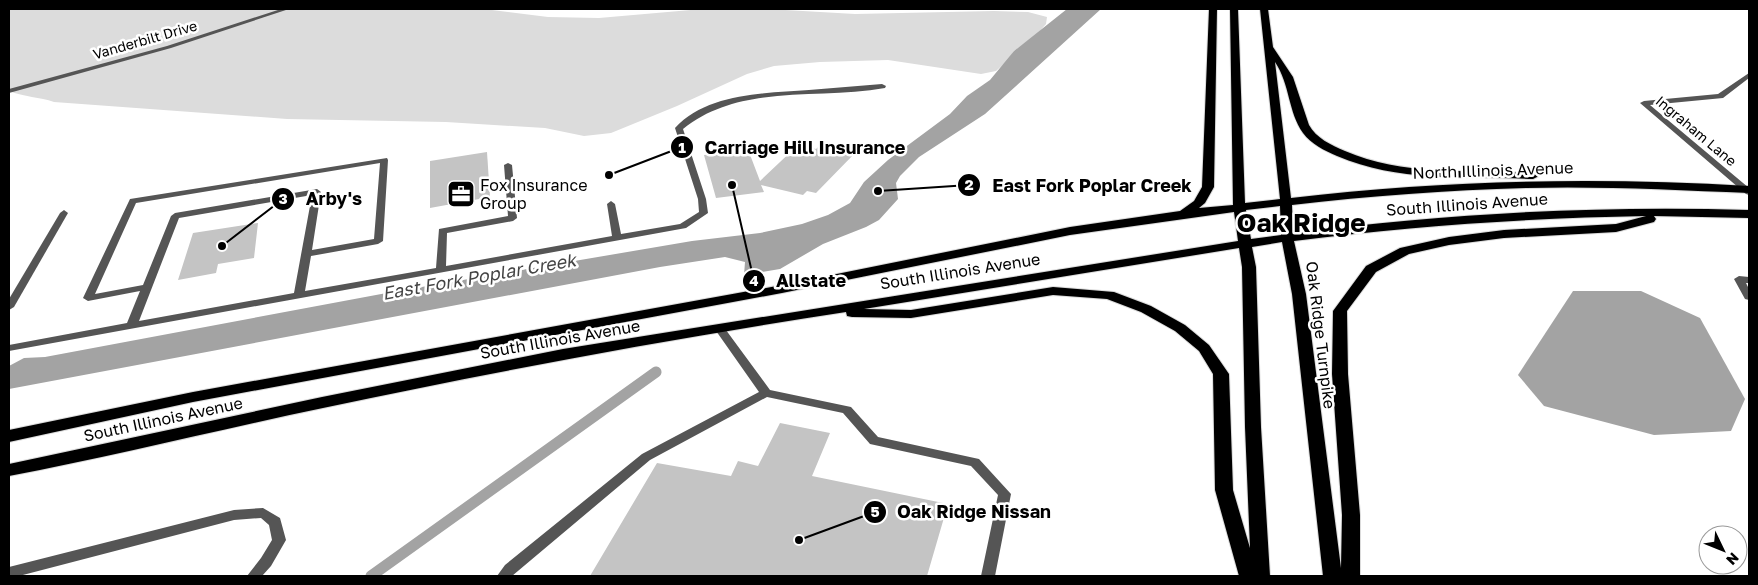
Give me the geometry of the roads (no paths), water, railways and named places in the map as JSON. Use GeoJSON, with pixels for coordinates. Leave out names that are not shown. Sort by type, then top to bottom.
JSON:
{"type":"FeatureCollection","features":[{"type":"Feature","properties":{"kind":"highway"},"geometry":{"type":"LineString","coordinates":[[1183,214],[1199,204],[1208,187],[1213,9]]}},
{"type":"Feature","properties":{"kind":"highway"},"geometry":{"type":"LineString","coordinates":[[1234,9],[1239,207],[1249,267],[1253,427],[1261,576]]}},
{"type":"Feature","properties":{"kind":"highway","name":"Oak Ridge Turnpike"},"geometry":{"type":"LineString","coordinates":[[1264,9],[1286,202],[1288,238],[1299,294],[1333,576]]}},
{"type":"Feature","properties":{"kind":"highway"},"geometry":{"type":"LineString","coordinates":[[1268,46],[1288,76],[1300,116],[1308,132],[1325,146],[1349,158],[1384,169],[1408,173],[1505,174],[1618,184]]}},
{"type":"Feature","properties":{"kind":"highway","name":"North Illinois Avenue"},"geometry":{"type":"LineString","coordinates":[[1239,207],[1424,188],[1527,184],[1618,184],[1748,190]]}},
{"type":"Feature","properties":{"kind":"highway","name":"South Illinois Avenue"},"geometry":{"type":"LineString","coordinates":[[9,436],[193,397],[782,289],[1070,231],[1239,207]]}},
{"type":"Feature","properties":{"kind":"highway","name":"South Illinois Avenue"},"geometry":{"type":"LineString","coordinates":[[9,470],[515,363],[816,312],[1245,244],[1445,221],[1585,214],[1749,214]]}},
{"type":"Feature","properties":{"kind":"highway"},"geometry":{"type":"LineString","coordinates":[[1351,576],[1351,515],[1340,374],[1340,311],[1370,269],[1405,251],[1449,241],[1504,234],[1616,228],[1672,214]]}},
{"type":"Feature","properties":{"kind":"highway"},"geometry":{"type":"LineString","coordinates":[[816,312],[911,314],[1053,291],[1109,295],[1146,309],[1180,328],[1204,348],[1221,374],[1224,490],[1249,576]]}},
{"type":"Feature","properties":{"kind":"street","name":"Vanderbilt Drive"},"geometry":{"type":"LineString","coordinates":[[9,91],[169,46],[286,9]]}},
{"type":"Feature","properties":{"kind":"street","name":"Ingraham Lane"},"geometry":{"type":"LineString","coordinates":[[1748,190],[1644,103],[1720,96],[1749,75]]}},
{"type":"Feature","properties":{"kind":"street"},"geometry":{"type":"LineString","coordinates":[[9,348],[682,226],[704,213],[702,199],[678,128],[688,119],[709,108],[739,99],[882,86]]}},
{"type":"Feature","properties":{"kind":"street"},"geometry":{"type":"LineString","coordinates":[[148,287],[88,298],[133,201],[384,160],[378,241],[306,254]]}},
{"type":"Feature","properties":{"kind":"street"},"geometry":{"type":"LineString","coordinates":[[441,270],[442,231],[513,218],[508,165]]}},
{"type":"Feature","properties":{"kind":"street"},"geometry":{"type":"LineString","coordinates":[[132,325],[175,216],[317,192],[299,296]]}},
{"type":"Feature","properties":{"kind":"street"},"geometry":{"type":"LineString","coordinates":[[611,204],[617,238]]}},
{"type":"Feature","properties":{"kind":"street"},"geometry":{"type":"LineString","coordinates":[[9,307],[64,212]]}},
{"type":"Feature","properties":{"kind":"street"},"geometry":{"type":"LineString","coordinates":[[1749,280],[1739,280],[1749,298]]}},
{"type":"Feature","properties":{"kind":"street"},"geometry":{"type":"LineString","coordinates":[[719,328],[740,360],[766,393],[847,410],[874,441],[975,462],[1005,494],[988,576]]}},
{"type":"Feature","properties":{"kind":"street"},"geometry":{"type":"LineString","coordinates":[[504,576],[510,569],[646,457],[766,393]]}},
{"type":"Feature","properties":{"kind":"street"},"geometry":{"type":"LineString","coordinates":[[9,573],[234,515],[263,513],[275,522],[278,540],[266,562],[254,576]]}},
{"type":"Feature","properties":{"kind":"waterway"},"geometry":{"type":"LineString","coordinates":[[371,576],[656,372]]}},
{"type":"Feature","properties":{"kind":"place","name":"Carriage Hill Insurance"},"geometry":{"type":"Point","coordinates":[609,175]}},
{"type":"Feature","properties":{"kind":"place","name":"Allstate"},"geometry":{"type":"Point","coordinates":[732,185]}},
{"type":"Feature","properties":{"kind":"place","name":"East Fork Poplar Creek"},"geometry":{"type":"Point","coordinates":[878,191]}},
{"type":"Feature","properties":{"kind":"place","name":"Fox Insurance Group"},"geometry":{"type":"Point","coordinates":[461,194]}},
{"type":"Feature","properties":{"kind":"place","name":"Arby's"},"geometry":{"type":"Point","coordinates":[222,246]}},
{"type":"Feature","properties":{"kind":"place","name":"Oak Ridge Nissan"},"geometry":{"type":"Point","coordinates":[799,540]}},
{"type":"Feature","properties":{"kind":"district","name":"Oak Ridge"},"geometry":{"type":"Point","coordinates":[1301,223]}}]}
